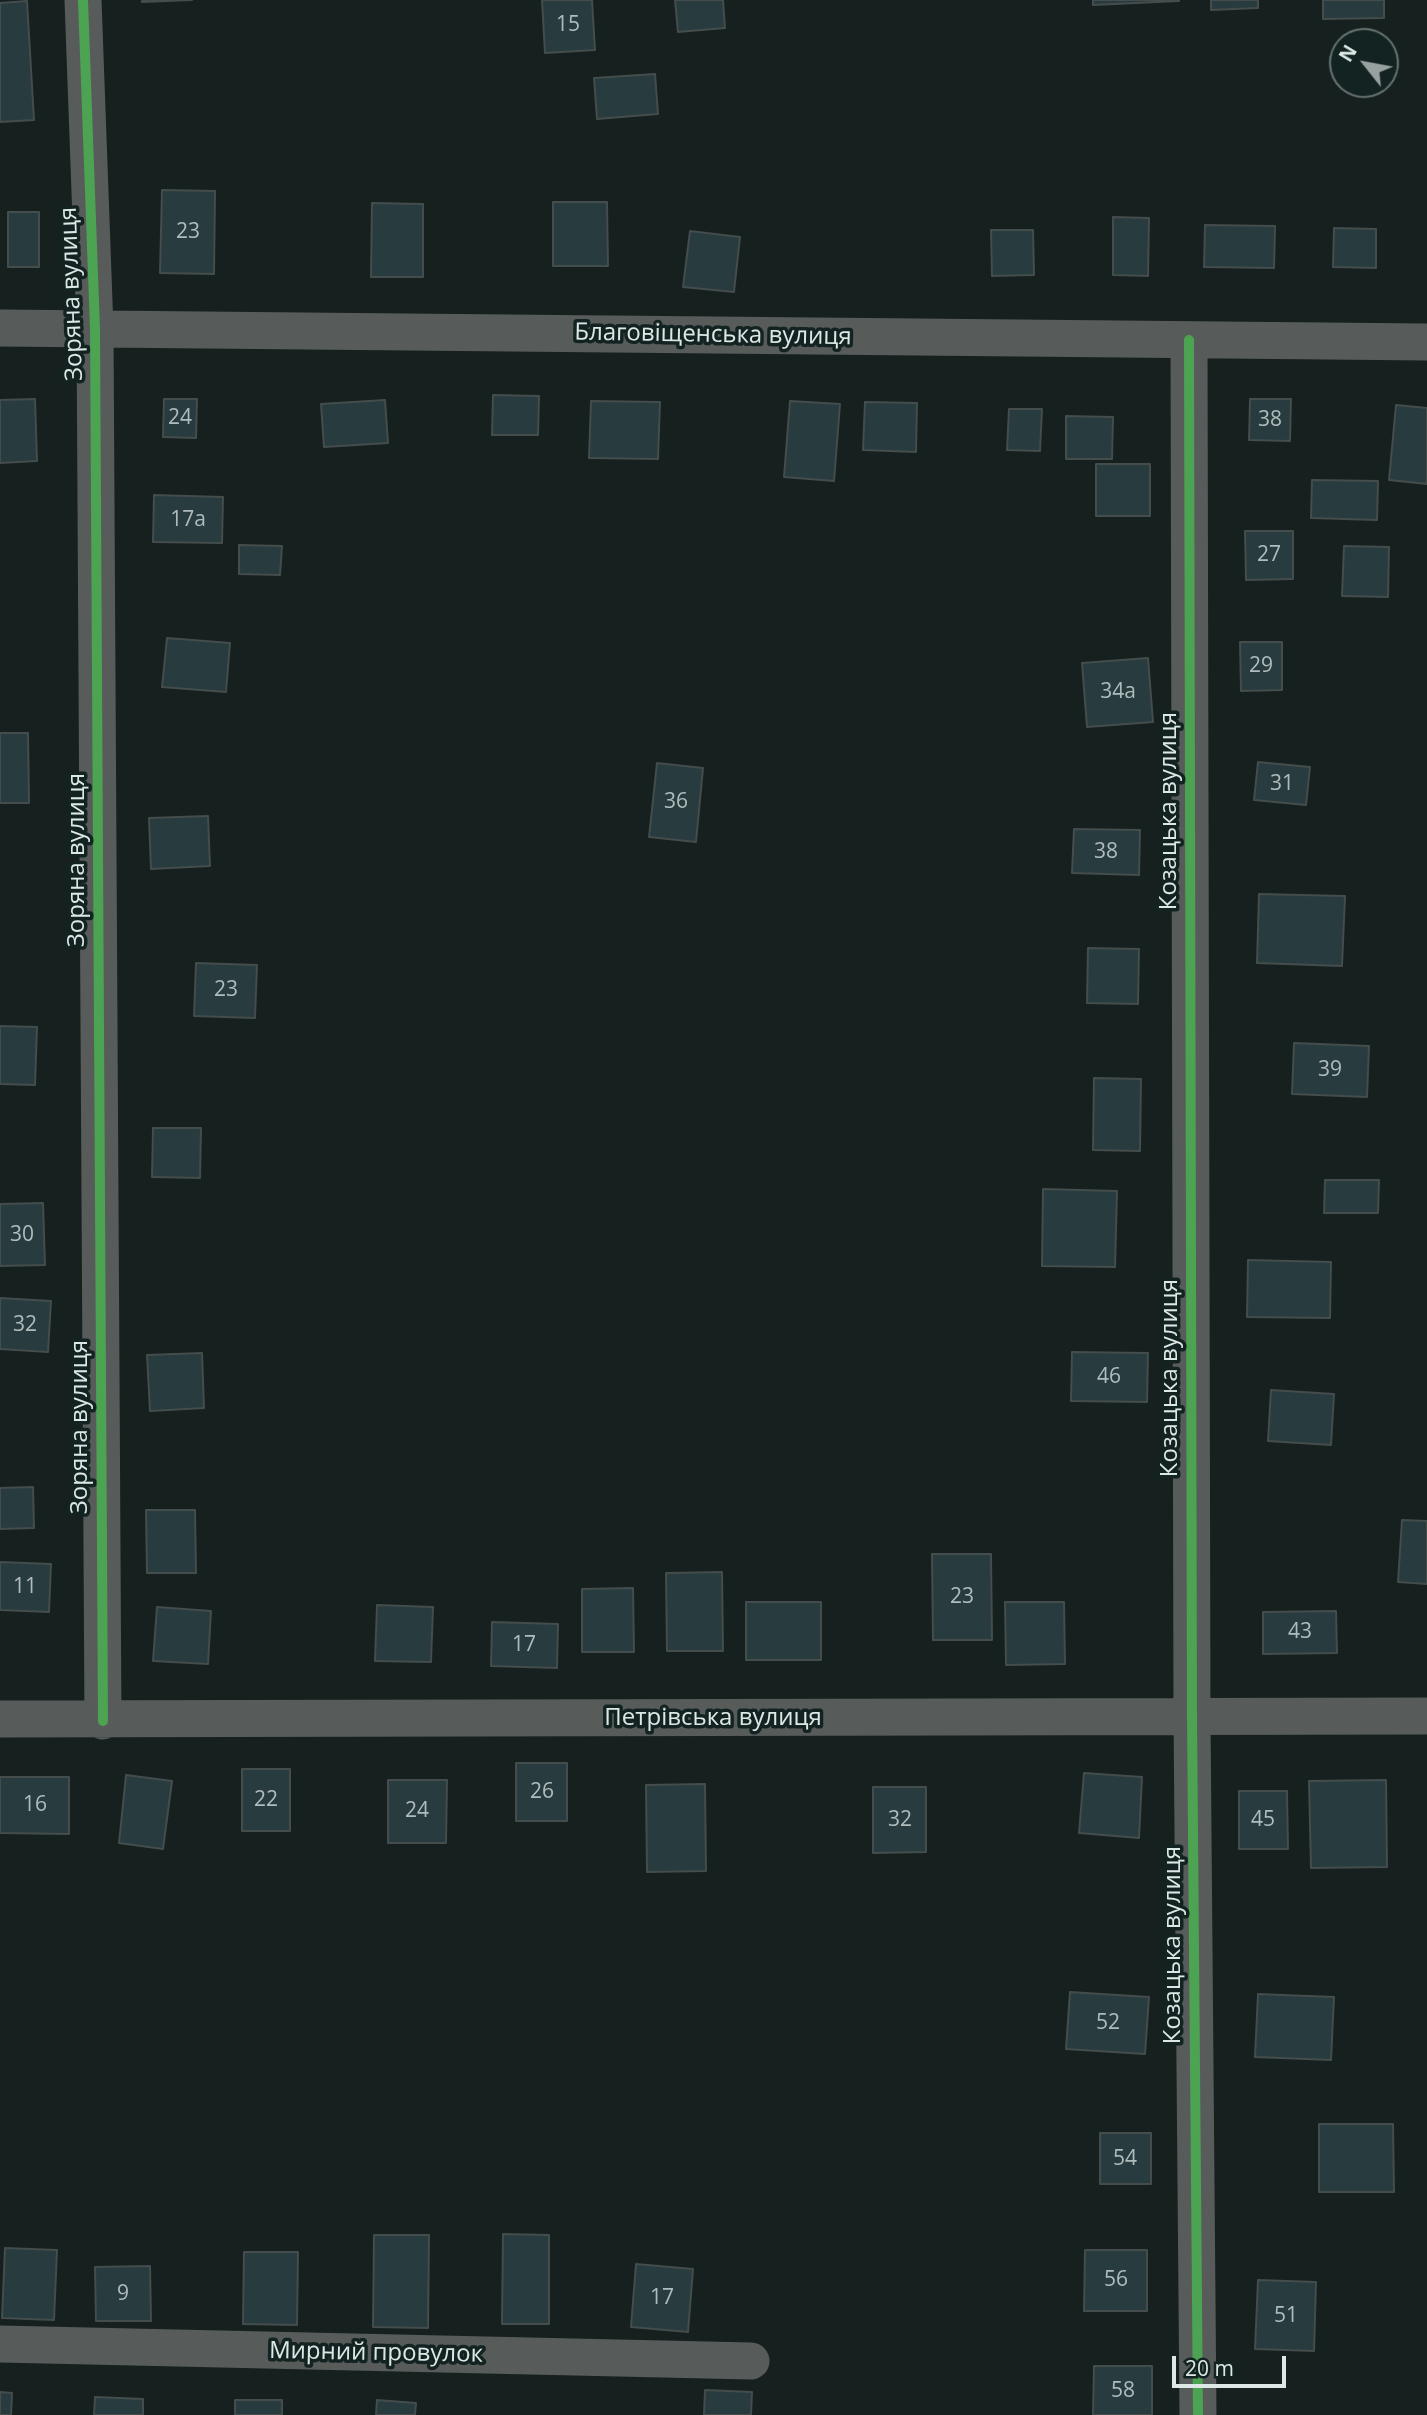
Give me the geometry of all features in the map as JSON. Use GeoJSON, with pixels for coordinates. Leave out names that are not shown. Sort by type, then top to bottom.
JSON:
{"type":"FeatureCollection","features":[{"type":"Feature","properties":{"kind":"street","name":"Зоряна вулиця"},"geometry":{"type":"LineString","coordinates":[[83,0],[95,329],[103,1721]]}},
{"type":"Feature","properties":{"kind":"street","name":"Благовіщенська вулиця"},"geometry":{"type":"LineString","coordinates":[[0,328],[1427,342]]}},
{"type":"Feature","properties":{"kind":"street","name":"Козацька вулиця"},"geometry":{"type":"LineString","coordinates":[[1189,340],[1192,1716],[1198,2415]]}},
{"type":"Feature","properties":{"kind":"street","name":"Петрівська вулиця"},"geometry":{"type":"LineString","coordinates":[[0,1720],[1427,1716]]}},
{"type":"Feature","properties":{"kind":"street","name":"Мирний провулок"},"geometry":{"type":"LineString","coordinates":[[0,2344],[751,2361]]}},
{"type":"Feature","properties":{"kind":"building"},"geometry":{"type":"Polygon","coordinates":[[[142,0],[192,0],[142,2],[142,0]]]}},
{"type":"Feature","properties":{"kind":"building"},"geometry":{"type":"Polygon","coordinates":[[[542,0],[592,0],[595,50],[545,53],[542,0]]]}},
{"type":"Feature","properties":{"kind":"building"},"geometry":{"type":"Polygon","coordinates":[[[675,0],[723,0],[725,28],[678,32],[675,0]]]}},
{"type":"Feature","properties":{"kind":"building"},"geometry":{"type":"Polygon","coordinates":[[[1093,0],[1179,0],[1179,1],[1093,5],[1093,0]]]}},
{"type":"Feature","properties":{"kind":"building"},"geometry":{"type":"Polygon","coordinates":[[[1211,0],[1258,0],[1258,8],[1211,10],[1211,0]]]}},
{"type":"Feature","properties":{"kind":"building"},"geometry":{"type":"Polygon","coordinates":[[[1323,0],[1384,0],[1384,18],[1323,19],[1323,0]]]}},
{"type":"Feature","properties":{"kind":"building"},"geometry":{"type":"Polygon","coordinates":[[[27,1],[34,120],[0,122],[0,3],[27,1]]]}},
{"type":"Feature","properties":{"kind":"building"},"geometry":{"type":"Polygon","coordinates":[[[655,74],[658,114],[597,119],[594,78],[655,74]]]}},
{"type":"Feature","properties":{"kind":"building"},"geometry":{"type":"Polygon","coordinates":[[[162,190],[215,191],[214,274],[160,273],[162,190]]]}},
{"type":"Feature","properties":{"kind":"building"},"geometry":{"type":"Polygon","coordinates":[[[553,202],[607,202],[608,266],[553,266],[553,202]]]}},
{"type":"Feature","properties":{"kind":"building"},"geometry":{"type":"Polygon","coordinates":[[[372,203],[423,204],[423,277],[371,277],[372,203]]]}},
{"type":"Feature","properties":{"kind":"building"},"geometry":{"type":"Polygon","coordinates":[[[8,212],[39,212],[39,267],[8,267],[8,212]]]}},
{"type":"Feature","properties":{"kind":"building"},"geometry":{"type":"Polygon","coordinates":[[[1113,217],[1149,218],[1148,276],[1113,275],[1113,217]]]}},
{"type":"Feature","properties":{"kind":"building"},"geometry":{"type":"Polygon","coordinates":[[[1205,225],[1275,226],[1274,268],[1204,267],[1205,225]]]}},
{"type":"Feature","properties":{"kind":"building"},"geometry":{"type":"Polygon","coordinates":[[[1334,228],[1376,229],[1376,268],[1333,267],[1334,228]]]}},
{"type":"Feature","properties":{"kind":"building"},"geometry":{"type":"Polygon","coordinates":[[[991,230],[1033,230],[1034,275],[992,276],[991,230]]]}},
{"type":"Feature","properties":{"kind":"building"},"geometry":{"type":"Polygon","coordinates":[[[690,231],[740,237],[734,292],[683,287],[690,231]]]}},
{"type":"Feature","properties":{"kind":"building"},"geometry":{"type":"Polygon","coordinates":[[[493,395],[539,396],[538,435],[492,435],[493,395]]]}},
{"type":"Feature","properties":{"kind":"building"},"geometry":{"type":"Polygon","coordinates":[[[35,399],[37,461],[0,463],[0,400],[35,399]]]}},
{"type":"Feature","properties":{"kind":"building"},"geometry":{"type":"Polygon","coordinates":[[[164,399],[197,399],[196,438],[163,437],[164,399]]]}},
{"type":"Feature","properties":{"kind":"building"},"geometry":{"type":"Polygon","coordinates":[[[1250,399],[1291,399],[1290,441],[1249,440],[1250,399]]]}},
{"type":"Feature","properties":{"kind":"building"},"geometry":{"type":"Polygon","coordinates":[[[385,400],[388,443],[324,447],[321,404],[385,400]]]}},
{"type":"Feature","properties":{"kind":"building"},"geometry":{"type":"Polygon","coordinates":[[[591,401],[660,402],[658,459],[589,458],[591,401]]]}},
{"type":"Feature","properties":{"kind":"building"},"geometry":{"type":"Polygon","coordinates":[[[790,401],[840,404],[834,481],[784,477],[790,401]]]}},
{"type":"Feature","properties":{"kind":"building"},"geometry":{"type":"Polygon","coordinates":[[[865,402],[917,403],[916,452],[863,450],[865,402]]]}},
{"type":"Feature","properties":{"kind":"building"},"geometry":{"type":"Polygon","coordinates":[[[1396,405],[1427,408],[1427,484],[1389,480],[1396,405]]]}},
{"type":"Feature","properties":{"kind":"building"},"geometry":{"type":"Polygon","coordinates":[[[1009,409],[1042,409],[1040,451],[1007,450],[1009,409]]]}},
{"type":"Feature","properties":{"kind":"building"},"geometry":{"type":"Polygon","coordinates":[[[1066,416],[1113,417],[1112,459],[1066,459],[1066,416]]]}},
{"type":"Feature","properties":{"kind":"building"},"geometry":{"type":"Polygon","coordinates":[[[1096,464],[1150,464],[1150,516],[1096,516],[1096,464]]]}},
{"type":"Feature","properties":{"kind":"building"},"geometry":{"type":"Polygon","coordinates":[[[1312,480],[1378,481],[1377,520],[1311,518],[1312,480]]]}},
{"type":"Feature","properties":{"kind":"building"},"geometry":{"type":"Polygon","coordinates":[[[154,495],[223,497],[222,543],[153,542],[154,495]]]}},
{"type":"Feature","properties":{"kind":"building"},"geometry":{"type":"Polygon","coordinates":[[[1245,531],[1293,531],[1293,579],[1246,580],[1245,531]]]}},
{"type":"Feature","properties":{"kind":"building"},"geometry":{"type":"Polygon","coordinates":[[[239,545],[282,546],[280,575],[239,574],[239,545]]]}},
{"type":"Feature","properties":{"kind":"building"},"geometry":{"type":"Polygon","coordinates":[[[1344,546],[1389,547],[1388,597],[1342,596],[1344,546]]]}},
{"type":"Feature","properties":{"kind":"building"},"geometry":{"type":"Polygon","coordinates":[[[167,638],[230,643],[226,692],[162,687],[167,638]]]}},
{"type":"Feature","properties":{"kind":"building"},"geometry":{"type":"Polygon","coordinates":[[[1240,642],[1282,642],[1282,690],[1241,691],[1240,642]]]}},
{"type":"Feature","properties":{"kind":"building"},"geometry":{"type":"Polygon","coordinates":[[[1148,658],[1153,722],[1087,727],[1082,663],[1148,658]]]}},
{"type":"Feature","properties":{"kind":"building"},"geometry":{"type":"Polygon","coordinates":[[[0,733],[28,733],[29,803],[0,803],[0,733]]]}},
{"type":"Feature","properties":{"kind":"building"},"geometry":{"type":"Polygon","coordinates":[[[1258,762],[1310,767],[1306,805],[1254,800],[1258,762]]]}},
{"type":"Feature","properties":{"kind":"building"},"geometry":{"type":"Polygon","coordinates":[[[657,763],[703,768],[696,842],[649,837],[657,763]]]}},
{"type":"Feature","properties":{"kind":"building"},"geometry":{"type":"Polygon","coordinates":[[[208,816],[210,866],[151,869],[149,818],[208,816]]]}},
{"type":"Feature","properties":{"kind":"building"},"geometry":{"type":"Polygon","coordinates":[[[1074,829],[1140,830],[1139,875],[1072,873],[1074,829]]]}},
{"type":"Feature","properties":{"kind":"building"},"geometry":{"type":"Polygon","coordinates":[[[1259,894],[1345,896],[1342,966],[1257,963],[1259,894]]]}},
{"type":"Feature","properties":{"kind":"building"},"geometry":{"type":"Polygon","coordinates":[[[1088,948],[1139,949],[1138,1004],[1087,1003],[1088,948]]]}},
{"type":"Feature","properties":{"kind":"building"},"geometry":{"type":"Polygon","coordinates":[[[196,963],[257,965],[255,1018],[194,1016],[196,963]]]}},
{"type":"Feature","properties":{"kind":"building"},"geometry":{"type":"Polygon","coordinates":[[[0,1026],[37,1027],[35,1085],[0,1084],[0,1026]]]}},
{"type":"Feature","properties":{"kind":"building"},"geometry":{"type":"Polygon","coordinates":[[[1294,1043],[1369,1046],[1367,1097],[1292,1094],[1294,1043]]]}},
{"type":"Feature","properties":{"kind":"building"},"geometry":{"type":"Polygon","coordinates":[[[1094,1078],[1141,1079],[1140,1151],[1093,1150],[1094,1078]]]}},
{"type":"Feature","properties":{"kind":"building"},"geometry":{"type":"Polygon","coordinates":[[[153,1128],[201,1128],[200,1178],[152,1177],[153,1128]]]}},
{"type":"Feature","properties":{"kind":"building"},"geometry":{"type":"Polygon","coordinates":[[[1325,1180],[1379,1180],[1378,1213],[1324,1213],[1325,1180]]]}},
{"type":"Feature","properties":{"kind":"building"},"geometry":{"type":"Polygon","coordinates":[[[1043,1189],[1117,1191],[1115,1267],[1042,1266],[1043,1189]]]}},
{"type":"Feature","properties":{"kind":"building"},"geometry":{"type":"Polygon","coordinates":[[[43,1203],[45,1265],[0,1266],[0,1204],[43,1203]]]}},
{"type":"Feature","properties":{"kind":"building"},"geometry":{"type":"Polygon","coordinates":[[[1248,1260],[1331,1262],[1330,1318],[1247,1317],[1248,1260]]]}},
{"type":"Feature","properties":{"kind":"building"},"geometry":{"type":"Polygon","coordinates":[[[0,1298],[51,1301],[48,1352],[0,1349],[0,1298]]]}},
{"type":"Feature","properties":{"kind":"building"},"geometry":{"type":"Polygon","coordinates":[[[1072,1352],[1148,1353],[1147,1402],[1071,1401],[1072,1352]]]}},
{"type":"Feature","properties":{"kind":"building"},"geometry":{"type":"Polygon","coordinates":[[[202,1353],[204,1408],[150,1411],[147,1355],[202,1353]]]}},
{"type":"Feature","properties":{"kind":"building"},"geometry":{"type":"Polygon","coordinates":[[[1271,1390],[1334,1394],[1331,1445],[1268,1441],[1271,1390]]]}},
{"type":"Feature","properties":{"kind":"building"},"geometry":{"type":"Polygon","coordinates":[[[33,1487],[34,1528],[0,1529],[0,1488],[33,1487]]]}},
{"type":"Feature","properties":{"kind":"building"},"geometry":{"type":"Polygon","coordinates":[[[146,1510],[195,1510],[196,1573],[147,1573],[146,1510]]]}},
{"type":"Feature","properties":{"kind":"building"},"geometry":{"type":"Polygon","coordinates":[[[1402,1520],[1427,1521],[1427,1584],[1398,1582],[1402,1520]]]}},
{"type":"Feature","properties":{"kind":"building"},"geometry":{"type":"Polygon","coordinates":[[[932,1554],[991,1554],[992,1640],[933,1640],[932,1554]]]}},
{"type":"Feature","properties":{"kind":"building"},"geometry":{"type":"Polygon","coordinates":[[[0,1562],[51,1564],[49,1612],[0,1610],[0,1562]]]}},
{"type":"Feature","properties":{"kind":"building"},"geometry":{"type":"Polygon","coordinates":[[[722,1572],[723,1651],[667,1651],[666,1573],[722,1572]]]}},
{"type":"Feature","properties":{"kind":"building"},"geometry":{"type":"Polygon","coordinates":[[[633,1588],[634,1652],[582,1652],[582,1589],[633,1588]]]}},
{"type":"Feature","properties":{"kind":"building"},"geometry":{"type":"Polygon","coordinates":[[[746,1602],[821,1602],[821,1660],[746,1660],[746,1602]]]}},
{"type":"Feature","properties":{"kind":"building"},"geometry":{"type":"Polygon","coordinates":[[[1005,1602],[1064,1602],[1065,1664],[1006,1665],[1005,1602]]]}},
{"type":"Feature","properties":{"kind":"building"},"geometry":{"type":"Polygon","coordinates":[[[377,1605],[433,1607],[431,1662],[375,1661],[377,1605]]]}},
{"type":"Feature","properties":{"kind":"building"},"geometry":{"type":"Polygon","coordinates":[[[157,1607],[211,1611],[208,1664],[153,1661],[157,1607]]]}},
{"type":"Feature","properties":{"kind":"building"},"geometry":{"type":"Polygon","coordinates":[[[1336,1611],[1337,1653],[1263,1654],[1263,1612],[1336,1611]]]}},
{"type":"Feature","properties":{"kind":"building"},"geometry":{"type":"Polygon","coordinates":[[[492,1622],[558,1624],[557,1668],[491,1666],[492,1622]]]}},
{"type":"Feature","properties":{"kind":"building"},"geometry":{"type":"Polygon","coordinates":[[[516,1763],[567,1763],[567,1821],[516,1821],[516,1763]]]}},
{"type":"Feature","properties":{"kind":"building"},"geometry":{"type":"Polygon","coordinates":[[[242,1769],[290,1769],[290,1831],[242,1831],[242,1769]]]}},
{"type":"Feature","properties":{"kind":"building"},"geometry":{"type":"Polygon","coordinates":[[[1084,1773],[1142,1777],[1139,1838],[1079,1833],[1084,1773]]]}},
{"type":"Feature","properties":{"kind":"building"},"geometry":{"type":"Polygon","coordinates":[[[126,1775],[172,1781],[163,1849],[119,1843],[126,1775]]]}},
{"type":"Feature","properties":{"kind":"building"},"geometry":{"type":"Polygon","coordinates":[[[0,1777],[69,1777],[69,1834],[0,1833],[0,1777]]]}},
{"type":"Feature","properties":{"kind":"building"},"geometry":{"type":"Polygon","coordinates":[[[388,1780],[447,1780],[446,1843],[388,1843],[388,1780]]]}},
{"type":"Feature","properties":{"kind":"building"},"geometry":{"type":"Polygon","coordinates":[[[1386,1780],[1387,1867],[1311,1868],[1309,1781],[1386,1780]]]}},
{"type":"Feature","properties":{"kind":"building"},"geometry":{"type":"Polygon","coordinates":[[[705,1784],[706,1871],[647,1872],[646,1785],[705,1784]]]}},
{"type":"Feature","properties":{"kind":"building"},"geometry":{"type":"Polygon","coordinates":[[[873,1787],[926,1787],[926,1852],[873,1853],[873,1787]]]}},
{"type":"Feature","properties":{"kind":"building"},"geometry":{"type":"Polygon","coordinates":[[[1239,1791],[1287,1791],[1288,1849],[1239,1849],[1239,1791]]]}},
{"type":"Feature","properties":{"kind":"building"},"geometry":{"type":"Polygon","coordinates":[[[1070,1992],[1149,1997],[1145,2054],[1066,2049],[1070,1992]]]}},
{"type":"Feature","properties":{"kind":"building"},"geometry":{"type":"Polygon","coordinates":[[[1258,1994],[1334,1997],[1331,2060],[1255,2057],[1258,1994]]]}},
{"type":"Feature","properties":{"kind":"building"},"geometry":{"type":"Polygon","coordinates":[[[1319,2124],[1393,2124],[1394,2192],[1319,2192],[1319,2124]]]}},
{"type":"Feature","properties":{"kind":"building"},"geometry":{"type":"Polygon","coordinates":[[[1100,2133],[1151,2133],[1151,2184],[1100,2184],[1100,2133]]]}},
{"type":"Feature","properties":{"kind":"building"},"geometry":{"type":"Polygon","coordinates":[[[503,2234],[549,2235],[549,2324],[502,2324],[503,2234]]]}},
{"type":"Feature","properties":{"kind":"building"},"geometry":{"type":"Polygon","coordinates":[[[374,2235],[429,2235],[428,2328],[373,2327],[374,2235]]]}},
{"type":"Feature","properties":{"kind":"building"},"geometry":{"type":"Polygon","coordinates":[[[5,2248],[57,2250],[54,2320],[2,2318],[5,2248]]]}},
{"type":"Feature","properties":{"kind":"building"},"geometry":{"type":"Polygon","coordinates":[[[1085,2250],[1147,2250],[1147,2311],[1084,2311],[1085,2250]]]}},
{"type":"Feature","properties":{"kind":"building"},"geometry":{"type":"Polygon","coordinates":[[[244,2252],[298,2252],[297,2325],[243,2324],[244,2252]]]}},
{"type":"Feature","properties":{"kind":"building"},"geometry":{"type":"Polygon","coordinates":[[[636,2264],[693,2269],[688,2332],[631,2327],[636,2264]]]}},
{"type":"Feature","properties":{"kind":"building"},"geometry":{"type":"Polygon","coordinates":[[[150,2266],[151,2321],[96,2321],[95,2267],[150,2266]]]}},
{"type":"Feature","properties":{"kind":"building"},"geometry":{"type":"Polygon","coordinates":[[[1258,2280],[1316,2282],[1314,2351],[1255,2349],[1258,2280]]]}},
{"type":"Feature","properties":{"kind":"building"},"geometry":{"type":"Polygon","coordinates":[[[1094,2366],[1152,2366],[1152,2415],[1093,2415],[1094,2366]]]}},
{"type":"Feature","properties":{"kind":"building"},"geometry":{"type":"Polygon","coordinates":[[[705,2390],[752,2392],[751,2415],[704,2415],[705,2390]]]}},
{"type":"Feature","properties":{"kind":"building"},"geometry":{"type":"Polygon","coordinates":[[[0,2392],[12,2393],[11,2415],[0,2415],[0,2392]]]}},
{"type":"Feature","properties":{"kind":"building"},"geometry":{"type":"Polygon","coordinates":[[[95,2397],[143,2399],[143,2415],[94,2415],[95,2397]]]}},
{"type":"Feature","properties":{"kind":"building"},"geometry":{"type":"Polygon","coordinates":[[[235,2400],[282,2400],[282,2415],[235,2415],[235,2400]]]}},
{"type":"Feature","properties":{"kind":"building"},"geometry":{"type":"Polygon","coordinates":[[[377,2400],[416,2403],[415,2415],[376,2415],[377,2400]]]}},
{"type":"Feature","properties":{"kind":"cycle path"},"geometry":{"type":"LineString","coordinates":[[83,0],[95,329],[103,1721]]}},
{"type":"Feature","properties":{"kind":"cycle path"},"geometry":{"type":"LineString","coordinates":[[1189,340],[1192,1716],[1198,2415]]}}]}
